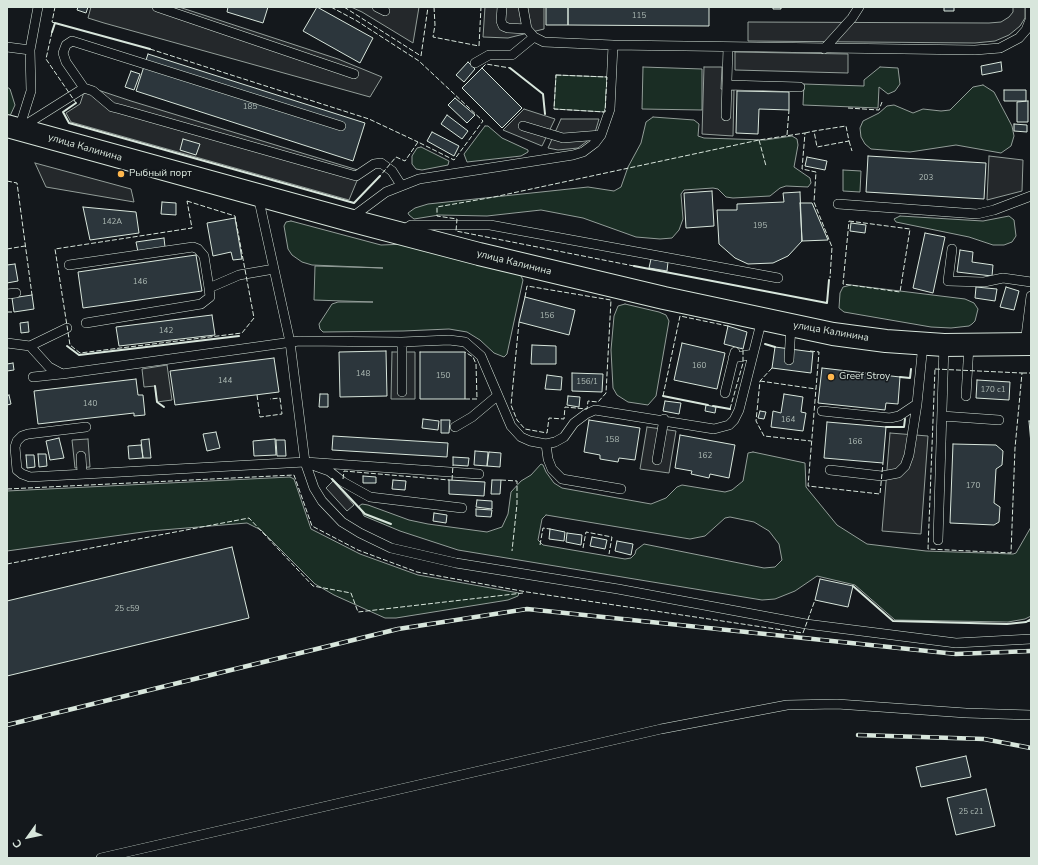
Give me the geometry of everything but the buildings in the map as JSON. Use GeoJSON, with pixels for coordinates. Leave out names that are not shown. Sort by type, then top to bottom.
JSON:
{"type":"FeatureCollection","features":[{"type":"Feature","properties":{"kind":"main road","name":"улица Калинина"},"geometry":{"type":"LineString","coordinates":[[13,128],[402,234],[571,277],[762,319],[833,334],[934,344],[1028,344]]}},
{"type":"Feature","properties":{"kind":"lane"},"geometry":{"type":"LineString","coordinates":[[13,128],[31,91],[30,50],[38,7]]}},
{"type":"Feature","properties":{"kind":"lane"},"geometry":{"type":"LineString","coordinates":[[157,7],[354,74]]}},
{"type":"Feature","properties":{"kind":"lane"},"geometry":{"type":"LineString","coordinates":[[502,7],[501,20],[503,26],[508,28],[526,28]]}},
{"type":"Feature","properties":{"kind":"lane"},"geometry":{"type":"LineString","coordinates":[[523,7],[526,28],[534,37],[544,42],[613,45],[824,49],[975,50],[1000,48],[1019,38],[1026,30],[1030,20],[1030,7]]}},
{"type":"Feature","properties":{"kind":"lane"},"geometry":{"type":"LineString","coordinates":[[824,49],[852,18],[859,7]]}},
{"type":"Feature","properties":{"kind":"lane"},"geometry":{"type":"LineString","coordinates":[[475,63],[489,55],[512,55],[534,37]]}},
{"type":"Feature","properties":{"kind":"lane"},"geometry":{"type":"LineString","coordinates":[[84,88],[66,62],[63,54],[66,45],[72,41],[341,126]]}},
{"type":"Feature","properties":{"kind":"lane"},"geometry":{"type":"LineString","coordinates":[[349,220],[386,192],[419,179],[573,155],[583,152],[595,144],[601,135],[610,109],[613,45]]}},
{"type":"Feature","properties":{"kind":"lane"},"geometry":{"type":"LineString","coordinates":[[7,47],[30,50]]}},
{"type":"Feature","properties":{"kind":"lane"},"geometry":{"type":"LineString","coordinates":[[726,116],[728,47]]}},
{"type":"Feature","properties":{"kind":"lane"},"geometry":{"type":"LineString","coordinates":[[727,85],[800,88]]}},
{"type":"Feature","properties":{"kind":"lane"},"geometry":{"type":"LineString","coordinates":[[13,128],[84,88],[93,90],[104,101],[116,108],[356,176],[374,164],[382,164],[392,171],[402,185]]}},
{"type":"Feature","properties":{"kind":"lane"},"geometry":{"type":"LineString","coordinates":[[524,126],[563,138],[601,135]]}},
{"type":"Feature","properties":{"kind":"lane"},"geometry":{"type":"LineString","coordinates":[[258,196],[290,342],[305,462],[314,488],[332,513],[342,522],[391,548],[456,563],[618,589],[806,624],[956,643],[1031,639]]}},
{"type":"Feature","properties":{"kind":"lane"},"geometry":{"type":"LineString","coordinates":[[838,204],[977,214],[994,210],[1031,196]]}},
{"type":"Feature","properties":{"kind":"lane"},"geometry":{"type":"LineString","coordinates":[[402,234],[405,228],[411,225],[490,225],[778,278]]}},
{"type":"Feature","properties":{"kind":"lane"},"geometry":{"type":"LineString","coordinates":[[69,265],[193,247],[198,248],[204,256],[210,296],[201,304],[86,323]]}},
{"type":"Feature","properties":{"kind":"lane"},"geometry":{"type":"LineString","coordinates":[[952,249],[944,282],[984,282],[1003,278],[1031,282]]}},
{"type":"Feature","properties":{"kind":"lane"},"geometry":{"type":"LineString","coordinates":[[209,288],[239,275],[274,269]]}},
{"type":"Feature","properties":{"kind":"lane"},"geometry":{"type":"LineString","coordinates":[[1028,344],[1031,296]]}},
{"type":"Feature","properties":{"kind":"lane"},"geometry":{"type":"LineString","coordinates":[[33,377],[290,342],[402,342],[449,340],[466,342],[481,356],[511,426],[521,437],[530,441],[546,444],[555,442],[564,437],[574,423],[586,414],[596,410],[664,419],[714,429],[729,425],[734,420],[739,410],[762,319]]}},
{"type":"Feature","properties":{"kind":"lane"},"geometry":{"type":"LineString","coordinates":[[789,360],[791,325]]}},
{"type":"Feature","properties":{"kind":"lane"},"geometry":{"type":"LineString","coordinates":[[7,343],[30,346],[67,328]]}},
{"type":"Feature","properties":{"kind":"lane"},"geometry":{"type":"LineString","coordinates":[[402,342],[402,392]]}},
{"type":"Feature","properties":{"kind":"lane"},"geometry":{"type":"LineString","coordinates":[[830,470],[882,476],[898,473],[905,466],[909,455],[917,404],[934,344]]}},
{"type":"Feature","properties":{"kind":"lane"},"geometry":{"type":"LineString","coordinates":[[934,344],[942,416],[938,540]]}},
{"type":"Feature","properties":{"kind":"lane"},"geometry":{"type":"LineString","coordinates":[[966,396],[969,345]]}},
{"type":"Feature","properties":{"kind":"lane"},"geometry":{"type":"LineString","coordinates":[[30,346],[49,367],[62,374]]}},
{"type":"Feature","properties":{"kind":"lane"},"geometry":{"type":"LineString","coordinates":[[725,393],[734,355],[753,354]]}},
{"type":"Feature","properties":{"kind":"lane"},"geometry":{"type":"LineString","coordinates":[[455,427],[472,417],[497,396]]}},
{"type":"Feature","properties":{"kind":"lane"},"geometry":{"type":"LineString","coordinates":[[822,411],[890,418],[899,416],[917,404]]}},
{"type":"Feature","properties":{"kind":"lane"},"geometry":{"type":"LineString","coordinates":[[942,416],[999,420]]}},
{"type":"Feature","properties":{"kind":"lane"},"geometry":{"type":"LineString","coordinates":[[657,460],[664,419]]}},
{"type":"Feature","properties":{"kind":"lane"},"geometry":{"type":"LineString","coordinates":[[86,428],[28,434],[17,441],[15,447],[17,470],[30,477],[305,462],[479,474]]}},
{"type":"Feature","properties":{"kind":"lane"},"geometry":{"type":"LineString","coordinates":[[546,444],[548,459],[552,469],[562,479],[621,489]]}},
{"type":"Feature","properties":{"kind":"lane"},"geometry":{"type":"LineString","coordinates":[[81,456],[82,473]]}},
{"type":"Feature","properties":{"kind":"lane"},"geometry":{"type":"LineString","coordinates":[[305,462],[329,471],[343,482],[370,497],[462,508]]}},
{"type":"Feature","properties":{"kind":"lane"},"geometry":{"type":"LineString","coordinates":[[101,858],[661,729],[787,705],[837,704],[966,713],[1031,715]]}},
{"type":"Feature","properties":{"kind":"green space"},"geometry":{"type":"Polygon","coordinates":[[[643,67],[702,69],[702,110],[642,109],[643,67]]]}},
{"type":"Feature","properties":{"kind":"green space"},"geometry":{"type":"Polygon","coordinates":[[[880,67],[898,68],[900,84],[895,91],[888,94],[879,87],[878,108],[803,105],[804,84],[864,86],[864,80],[880,67]]]}},
{"type":"Feature","properties":{"kind":"green space"},"geometry":{"type":"Polygon","coordinates":[[[556,75],[607,77],[605,112],[554,109],[556,75]]]}},
{"type":"Feature","properties":{"kind":"green space"},"geometry":{"type":"Polygon","coordinates":[[[983,85],[994,92],[1012,126],[1014,136],[1011,146],[1001,153],[956,145],[910,152],[871,149],[865,144],[861,137],[860,128],[863,121],[879,113],[887,106],[894,105],[913,113],[923,109],[941,111],[950,110],[973,87],[983,85]]]}},
{"type":"Feature","properties":{"kind":"green space"},"geometry":{"type":"Polygon","coordinates":[[[7,87],[10,89],[15,105],[10,116],[7,116],[7,87]]]}},
{"type":"Feature","properties":{"kind":"green space"},"geometry":{"type":"Polygon","coordinates":[[[653,117],[694,120],[699,124],[698,136],[704,138],[765,140],[792,136],[797,139],[798,145],[794,167],[810,178],[811,183],[808,187],[786,186],[780,188],[770,196],[733,198],[726,197],[718,189],[713,188],[684,190],[681,194],[683,219],[679,230],[672,238],[660,239],[636,237],[583,218],[541,210],[487,216],[439,215],[414,219],[408,213],[415,208],[428,204],[588,187],[614,191],[621,187],[628,167],[641,143],[646,122],[653,117]]]}},
{"type":"Feature","properties":{"kind":"green space"},"geometry":{"type":"Polygon","coordinates":[[[485,126],[488,126],[502,138],[528,150],[528,152],[521,156],[467,162],[464,154],[485,126]]]}},
{"type":"Feature","properties":{"kind":"green space"},"geometry":{"type":"Polygon","coordinates":[[[421,147],[449,161],[448,165],[422,170],[416,169],[412,164],[412,156],[417,148],[421,147]]]}},
{"type":"Feature","properties":{"kind":"green space"},"geometry":{"type":"Polygon","coordinates":[[[843,170],[861,171],[860,192],[843,191],[843,170]]]}},
{"type":"Feature","properties":{"kind":"green space"},"geometry":{"type":"Polygon","coordinates":[[[900,216],[983,221],[1009,216],[1014,220],[1016,236],[1012,242],[1004,245],[993,245],[969,237],[896,222],[894,219],[900,216]]]}},
{"type":"Feature","properties":{"kind":"green space"},"geometry":{"type":"Polygon","coordinates":[[[291,221],[381,245],[408,244],[520,274],[523,280],[507,354],[504,357],[494,353],[480,340],[467,332],[449,329],[323,332],[320,329],[319,324],[332,304],[338,302],[373,302],[314,300],[315,266],[383,268],[312,265],[302,262],[292,255],[288,249],[284,226],[286,222],[291,221]]]}},
{"type":"Feature","properties":{"kind":"green space"},"geometry":{"type":"Polygon","coordinates":[[[851,285],[965,299],[974,303],[978,309],[975,321],[972,324],[969,326],[951,328],[931,327],[844,312],[839,308],[840,293],[843,287],[851,285]]]}},
{"type":"Feature","properties":{"kind":"green space"},"geometry":{"type":"Polygon","coordinates":[[[625,304],[659,312],[666,315],[669,321],[656,396],[648,405],[628,402],[617,395],[613,388],[611,350],[614,316],[618,306],[625,304]]]}},
{"type":"Feature","properties":{"kind":"green space"},"geometry":{"type":"Polygon","coordinates":[[[753,452],[805,463],[806,487],[837,525],[867,544],[926,551],[1013,554],[1016,553],[1031,527],[1031,616],[1025,619],[1008,622],[895,620],[855,585],[817,576],[795,591],[775,599],[762,600],[458,550],[400,531],[364,516],[359,506],[362,504],[368,505],[409,520],[428,524],[487,532],[502,527],[508,514],[511,492],[521,481],[531,475],[541,464],[554,483],[562,488],[651,504],[666,498],[677,487],[682,485],[725,492],[732,490],[743,481],[748,453],[753,452]],[[546,515],[542,519],[538,540],[543,545],[625,559],[631,558],[635,554],[636,550],[644,544],[764,568],[775,567],[782,560],[779,544],[769,531],[754,522],[730,517],[725,518],[705,536],[690,539],[546,515]]]}},
{"type":"Feature","properties":{"kind":"green space"},"geometry":{"type":"Polygon","coordinates":[[[290,477],[294,479],[311,529],[360,554],[418,575],[519,593],[518,596],[508,600],[396,618],[385,618],[334,595],[315,584],[261,530],[247,523],[150,531],[7,551],[7,491],[290,477]]]}},
{"type":"Feature","properties":{"kind":"shaded area"},"geometry":{"type":"Polygon","coordinates":[[[91,7],[179,7],[338,59],[382,77],[370,97],[88,18],[91,7]]]}},
{"type":"Feature","properties":{"kind":"shaded area"},"geometry":{"type":"Polygon","coordinates":[[[351,7],[419,7],[413,43],[362,12],[351,7]]]}},
{"type":"Feature","properties":{"kind":"shaded area"},"geometry":{"type":"Polygon","coordinates":[[[485,7],[544,7],[544,29],[508,38],[483,37],[485,7]]]}},
{"type":"Feature","properties":{"kind":"shaded area"},"geometry":{"type":"Polygon","coordinates":[[[1013,7],[1025,7],[1025,18],[1020,26],[1009,35],[995,41],[975,43],[748,41],[748,22],[989,23],[1001,22],[1009,17],[1013,12],[1013,7]]]}},
{"type":"Feature","properties":{"kind":"shaded area"},"geometry":{"type":"Polygon","coordinates":[[[735,52],[848,54],[848,73],[735,70],[735,52]]]}},
{"type":"Feature","properties":{"kind":"shaded area"},"geometry":{"type":"Polygon","coordinates":[[[704,67],[722,67],[721,89],[734,90],[733,136],[702,134],[704,67]]]}},
{"type":"Feature","properties":{"kind":"shaded area"},"geometry":{"type":"Polygon","coordinates":[[[86,86],[361,171],[349,200],[71,122],[66,113],[80,104],[86,86]]]}},
{"type":"Feature","properties":{"kind":"shaded area"},"geometry":{"type":"Polygon","coordinates":[[[524,109],[555,119],[542,146],[503,130],[524,109]]]}},
{"type":"Feature","properties":{"kind":"shaded area"},"geometry":{"type":"Polygon","coordinates":[[[561,119],[599,119],[594,136],[578,148],[558,150],[548,148],[561,119]]]}},
{"type":"Feature","properties":{"kind":"shaded area"},"geometry":{"type":"Polygon","coordinates":[[[989,156],[1023,160],[1022,191],[987,200],[989,156]]]}},
{"type":"Feature","properties":{"kind":"shaded area"},"geometry":{"type":"Polygon","coordinates":[[[35,163],[131,189],[134,202],[46,187],[35,163]]]}},
{"type":"Feature","properties":{"kind":"shaded area"},"geometry":{"type":"Polygon","coordinates":[[[392,352],[415,352],[415,399],[391,399],[392,352]]]}},
{"type":"Feature","properties":{"kind":"shaded area"},"geometry":{"type":"Polygon","coordinates":[[[167,365],[172,400],[157,402],[155,386],[144,387],[142,369],[167,365]]]}},
{"type":"Feature","properties":{"kind":"shaded area"},"geometry":{"type":"Polygon","coordinates":[[[647,427],[676,431],[669,473],[640,469],[647,427]]]}},
{"type":"Feature","properties":{"kind":"shaded area"},"geometry":{"type":"Polygon","coordinates":[[[890,433],[928,436],[921,534],[882,531],[890,433]]]}},
{"type":"Feature","properties":{"kind":"shaded area"},"geometry":{"type":"Polygon","coordinates":[[[88,439],[90,467],[75,468],[72,440],[88,439]]]}},
{"type":"Feature","properties":{"kind":"shaded area"},"geometry":{"type":"Polygon","coordinates":[[[333,481],[354,505],[347,511],[326,488],[333,481]]]}},
{"type":"Feature","properties":{"kind":"railway"},"geometry":{"type":"LineString","coordinates":[[7,725],[398,629],[527,609],[956,654],[1031,651]]}},
{"type":"Feature","properties":{"kind":"railway"},"geometry":{"type":"LineString","coordinates":[[858,735],[984,739],[1031,748]]}},
{"type":"Feature","properties":{"kind":"fence"},"geometry":{"type":"LineString","coordinates":[[55,7],[52,22],[55,23]]}},
{"type":"Feature","properties":{"kind":"fence"},"geometry":{"type":"LineString","coordinates":[[331,7],[357,21],[419,61],[483,121],[454,160],[418,142],[405,161],[396,157],[380,176]]}},
{"type":"Feature","properties":{"kind":"fence"},"geometry":{"type":"LineString","coordinates":[[344,7],[421,56],[428,7]]}},
{"type":"Feature","properties":{"kind":"fence"},"geometry":{"type":"LineString","coordinates":[[434,7],[435,25],[433,37],[479,46],[481,7]]}},
{"type":"Feature","properties":{"kind":"fence"},"geometry":{"type":"LineString","coordinates":[[52,32],[46,59],[76,103]]}},
{"type":"Feature","properties":{"kind":"fence"},"geometry":{"type":"LineString","coordinates":[[150,49],[369,119],[418,142]]}},
{"type":"Feature","properties":{"kind":"fence"},"geometry":{"type":"LineString","coordinates":[[482,68],[486,64],[510,68]]}},
{"type":"Feature","properties":{"kind":"fence"},"geometry":{"type":"LineString","coordinates":[[556,75],[607,77],[605,112],[554,109],[556,75]]}},
{"type":"Feature","properties":{"kind":"fence"},"geometry":{"type":"LineString","coordinates":[[848,108],[879,110],[882,102]]}},
{"type":"Feature","properties":{"kind":"fence"},"geometry":{"type":"LineString","coordinates":[[787,135],[789,110]]}},
{"type":"Feature","properties":{"kind":"fence"},"geometry":{"type":"LineString","coordinates":[[805,133],[814,131],[846,126],[849,141],[817,147],[814,131]]}},
{"type":"Feature","properties":{"kind":"fence"},"geometry":{"type":"LineString","coordinates":[[634,266],[456,231],[457,219],[437,216],[437,207],[494,197],[759,140],[805,133],[802,169],[816,172],[814,202],[832,247],[830,278]]}},
{"type":"Feature","properties":{"kind":"fence"},"geometry":{"type":"LineString","coordinates":[[759,140],[766,166]]}},
{"type":"Feature","properties":{"kind":"fence"},"geometry":{"type":"LineString","coordinates":[[849,141],[852,151]]}},
{"type":"Feature","properties":{"kind":"fence"},"geometry":{"type":"LineString","coordinates":[[7,181],[17,183],[32,295]]}},
{"type":"Feature","properties":{"kind":"fence"},"geometry":{"type":"LineString","coordinates":[[187,201],[235,216],[254,318],[242,333],[80,353],[70,345],[55,249],[192,228],[187,201]]}},
{"type":"Feature","properties":{"kind":"fence"},"geometry":{"type":"LineString","coordinates":[[849,221],[910,229],[900,292],[843,284],[849,221]]}},
{"type":"Feature","properties":{"kind":"fence"},"geometry":{"type":"LineString","coordinates":[[7,249],[25,246]]}},
{"type":"Feature","properties":{"kind":"fence"},"geometry":{"type":"LineString","coordinates":[[519,322],[511,405],[517,420],[525,429],[547,433],[549,418],[564,419],[565,407],[587,409],[588,401],[598,402],[606,393],[611,300],[527,286],[525,297]]}},
{"type":"Feature","properties":{"kind":"fence"},"geometry":{"type":"LineString","coordinates":[[7,312],[14,312]]}},
{"type":"Feature","properties":{"kind":"fence"},"geometry":{"type":"LineString","coordinates":[[663,396],[680,316],[728,326],[728,328]]}},
{"type":"Feature","properties":{"kind":"fence"},"geometry":{"type":"LineString","coordinates":[[730,409],[743,363],[743,349],[741,348]]}},
{"type":"Feature","properties":{"kind":"fence"},"geometry":{"type":"LineString","coordinates":[[810,351],[819,352],[808,486],[880,494],[883,463]]}},
{"type":"Feature","properties":{"kind":"fence"},"geometry":{"type":"LineString","coordinates":[[465,352],[473,357],[476,364],[477,399],[465,399]]}},
{"type":"Feature","properties":{"kind":"fence"},"geometry":{"type":"LineString","coordinates":[[772,368],[760,381],[756,421],[764,436],[811,441]]}},
{"type":"Feature","properties":{"kind":"fence"},"geometry":{"type":"LineString","coordinates":[[935,369],[1022,373],[1015,448],[1011,553],[928,549],[935,369]]}},
{"type":"Feature","properties":{"kind":"fence"},"geometry":{"type":"LineString","coordinates":[[1022,373],[1030,373]]}},
{"type":"Feature","properties":{"kind":"fence"},"geometry":{"type":"LineString","coordinates":[[760,381],[816,389]]}},
{"type":"Feature","properties":{"kind":"fence"},"geometry":{"type":"LineString","coordinates":[[257,395],[260,417],[282,414],[280,398],[270,399]]}},
{"type":"Feature","properties":{"kind":"fence"},"geometry":{"type":"LineString","coordinates":[[452,480],[453,465]]}},
{"type":"Feature","properties":{"kind":"fence"},"geometry":{"type":"LineString","coordinates":[[343,479],[344,471],[449,480]]}},
{"type":"Feature","properties":{"kind":"fence"},"geometry":{"type":"LineString","coordinates":[[7,489],[294,475],[312,526],[358,550],[417,572],[527,592],[803,633],[815,600]]}},
{"type":"Feature","properties":{"kind":"fence"},"geometry":{"type":"LineString","coordinates":[[501,480],[517,481],[517,504],[512,551]]}},
{"type":"Feature","properties":{"kind":"fence"},"geometry":{"type":"LineString","coordinates":[[7,564],[249,518],[313,586],[351,593],[358,612],[523,593]]}},
{"type":"Feature","properties":{"kind":"fence"},"geometry":{"type":"LineString","coordinates":[[540,545],[543,528],[550,529]]}},
{"type":"Feature","properties":{"kind":"fence"},"geometry":{"type":"LineString","coordinates":[[583,548],[586,532],[612,537],[609,554]]}},
{"type":"Feature","properties":{"kind":"fence"},"geometry":{"type":"LineString","coordinates":[[1026,622],[1031,621]]}},
{"type":"Feature","properties":{"kind":"wall"},"geometry":{"type":"LineString","coordinates":[[52,32],[55,23],[150,49]]}},
{"type":"Feature","properties":{"kind":"wall"},"geometry":{"type":"LineString","coordinates":[[510,68],[543,94],[545,114]]}},
{"type":"Feature","properties":{"kind":"wall"},"geometry":{"type":"LineString","coordinates":[[76,103],[63,112],[69,123],[354,203],[380,176]]}},
{"type":"Feature","properties":{"kind":"wall"},"geometry":{"type":"LineString","coordinates":[[634,266],[827,303],[829,280]]}},
{"type":"Feature","properties":{"kind":"wall"},"geometry":{"type":"LineString","coordinates":[[67,346],[79,355],[239,336]]}},
{"type":"Feature","properties":{"kind":"wall"},"geometry":{"type":"LineString","coordinates":[[765,344],[775,347]]}},
{"type":"Feature","properties":{"kind":"wall"},"geometry":{"type":"LineString","coordinates":[[900,377],[910,378],[911,369]]}},
{"type":"Feature","properties":{"kind":"wall"},"geometry":{"type":"LineString","coordinates":[[155,386],[157,402],[164,407]]}},
{"type":"Feature","properties":{"kind":"wall"},"geometry":{"type":"LineString","coordinates":[[663,396],[708,405]]}},
{"type":"Feature","properties":{"kind":"wall"},"geometry":{"type":"LineString","coordinates":[[713,406],[730,409]]}},
{"type":"Feature","properties":{"kind":"wall"},"geometry":{"type":"LineString","coordinates":[[886,427],[904,427],[905,419]]}},
{"type":"Feature","properties":{"kind":"wall"},"geometry":{"type":"LineString","coordinates":[[332,479],[365,514],[391,524]]}},
{"type":"Feature","properties":{"kind":"wall"},"geometry":{"type":"LineString","coordinates":[[853,586],[893,621],[1007,624],[1026,622],[1031,619]]}},
{"type":"Feature","properties":{"kind":"place","name":"Рыбный порт"},"geometry":{"type":"Point","coordinates":[121,174]}},
{"type":"Feature","properties":{"kind":"place","name":"Greef Stroy"},"geometry":{"type":"Point","coordinates":[831,377]}}]}
